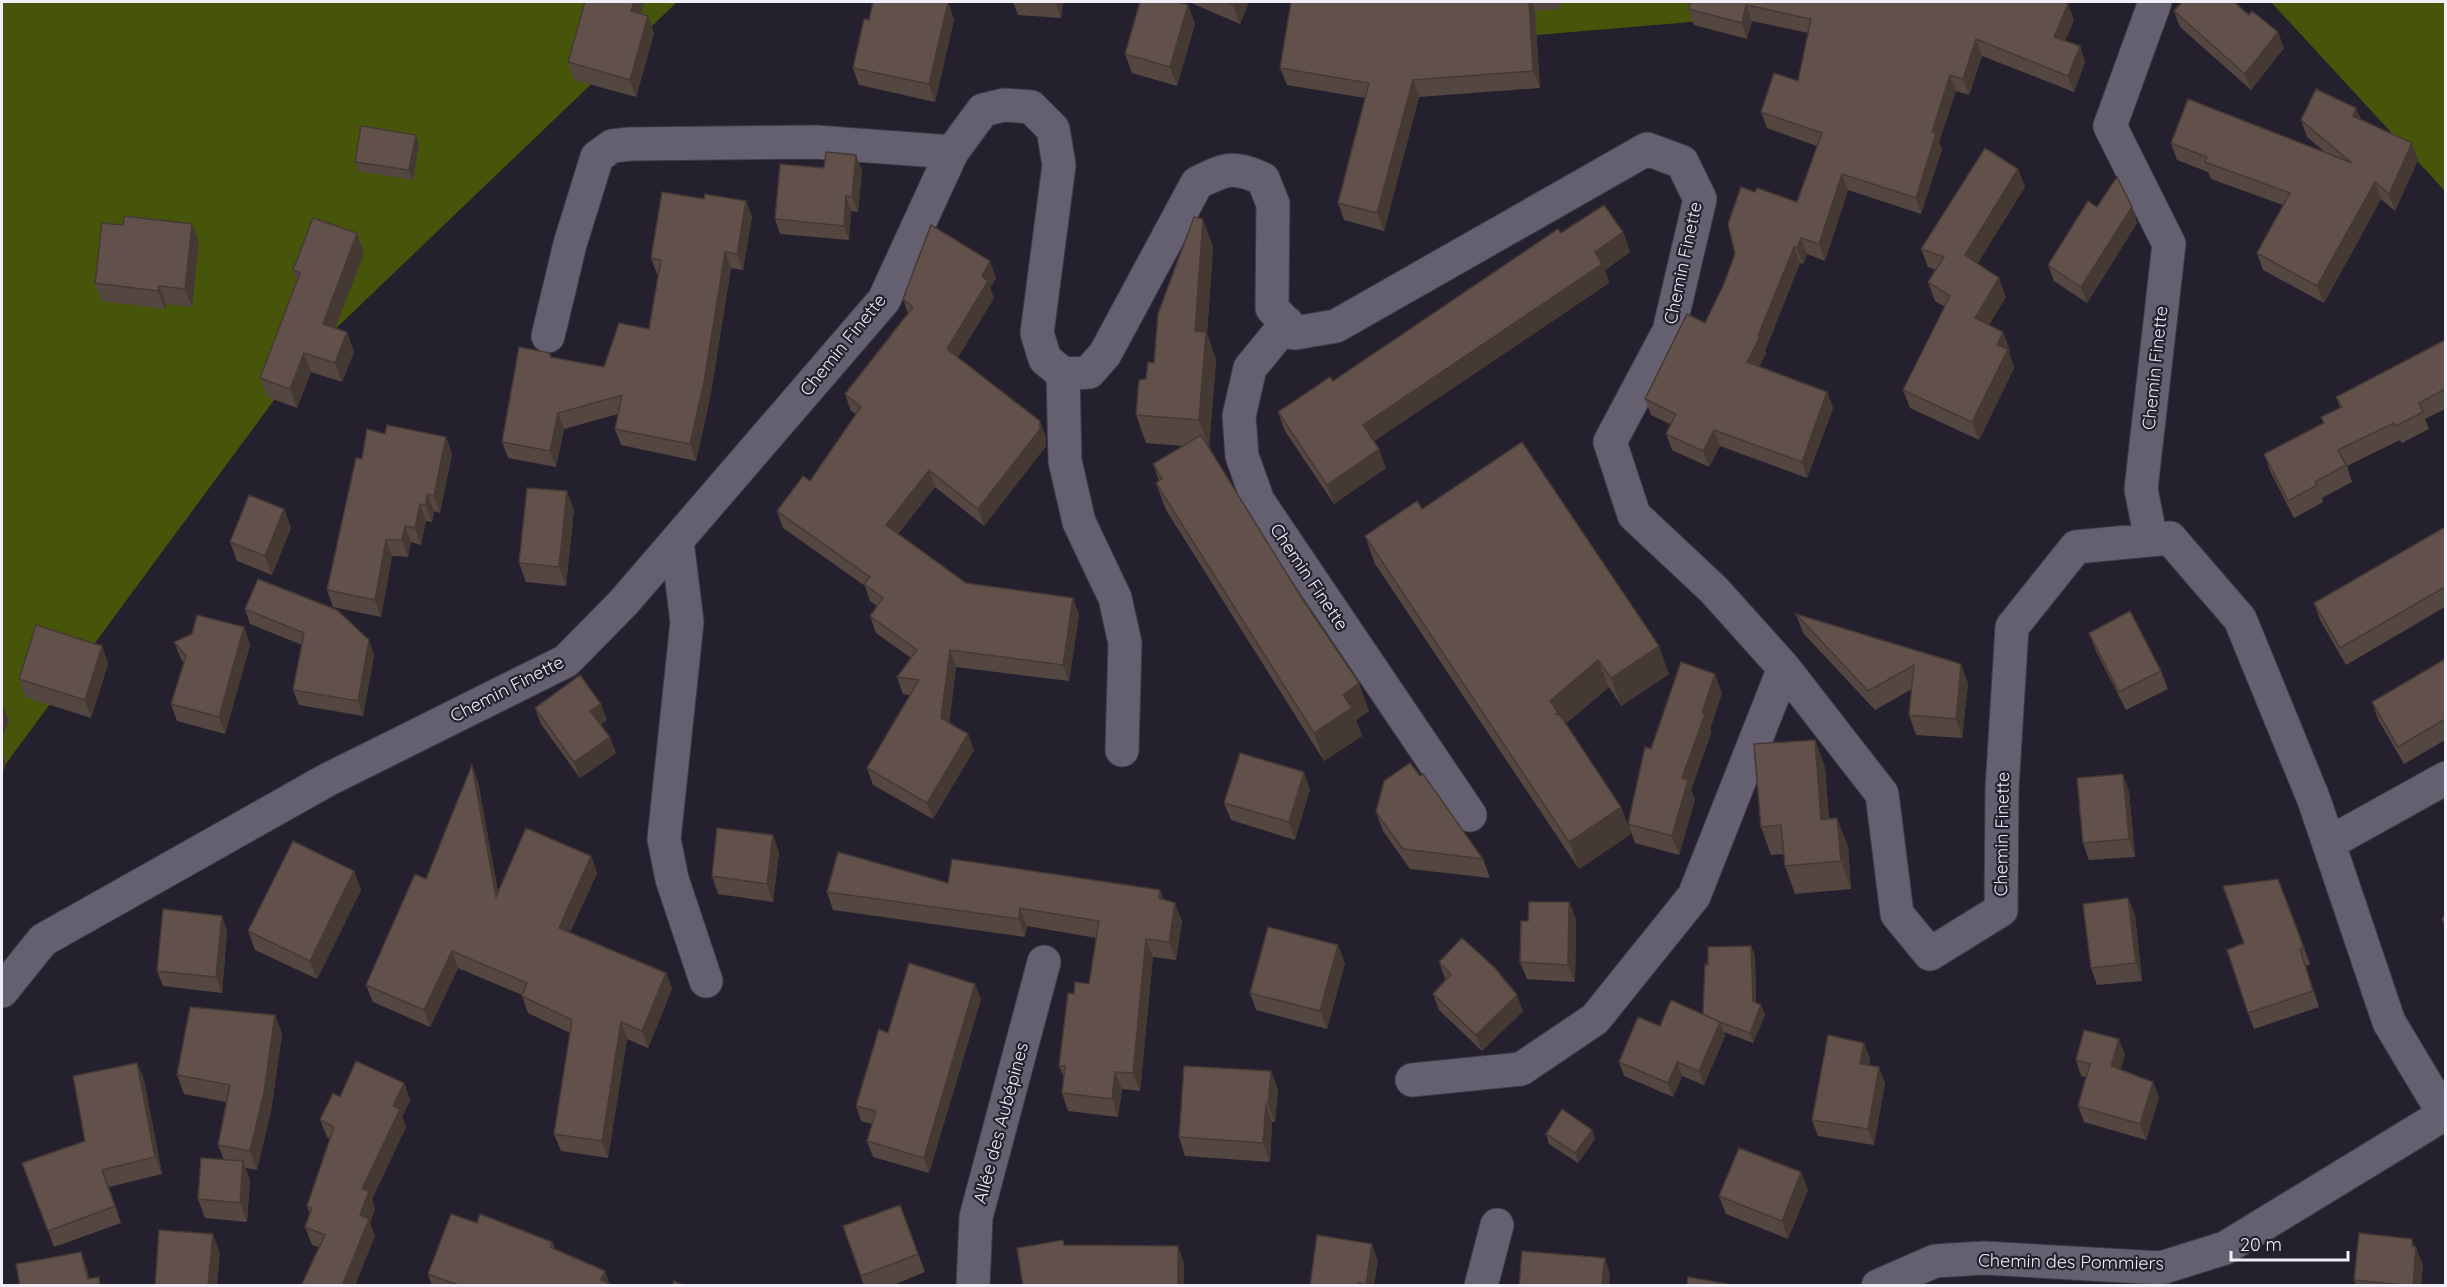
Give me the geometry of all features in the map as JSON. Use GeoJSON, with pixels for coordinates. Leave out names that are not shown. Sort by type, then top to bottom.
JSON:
{"type":"FeatureCollection","features":[{"type":"Feature","properties":{"kind":"street","name":"Chemin Finette"},"geometry":{"type":"LineString","coordinates":[[2151,540],[2141,489],[2169,244],[2110,126],[2155,2]]}},
{"type":"Feature","properties":{"kind":"street","name":"Chemin Finette"},"geometry":{"type":"LineString","coordinates":[[2,991],[43,940],[327,780],[566,661],[624,602],[884,300],[952,152],[983,110],[1004,105],[1031,107],[1053,129],[1059,165],[1036,333],[1045,358],[1063,374]]}},
{"type":"Feature","properties":{"kind":"street"},"geometry":{"type":"LineString","coordinates":[[548,336],[570,244],[591,173],[597,157],[612,146],[815,142],[952,152]]}},
{"type":"Feature","properties":{"kind":"street","name":"Chemin Finette"},"geometry":{"type":"LineString","coordinates":[[1470,815],[1258,501],[1242,456],[1239,416],[1250,368],[1287,323],[1295,333],[1336,326],[1647,149],[1682,162],[1700,199],[1669,331],[1610,442],[1634,515],[1714,590],[1784,668],[1882,794],[1897,914],[1930,954],[2001,910],[2002,789],[2012,627],[2076,547],[2170,538],[2240,619],[2314,800],[2389,1022],[2445,1114]]}},
{"type":"Feature","properties":{"kind":"street"},"geometry":{"type":"LineString","coordinates":[[1122,750],[1125,643],[1114,598],[1079,522],[1065,461],[1063,374],[1089,372],[1105,354],[1197,183],[1219,173],[1242,169],[1263,179],[1273,204],[1272,308],[1287,323]]}},
{"type":"Feature","properties":{"kind":"street"},"geometry":{"type":"LineString","coordinates":[[677,541],[687,622],[664,839],[672,879],[706,981]]}},
{"type":"Feature","properties":{"kind":"street"},"geometry":{"type":"LineString","coordinates":[[1412,1080],[1521,1069],[1595,1019],[1694,896],[1784,668]]}},
{"type":"Feature","properties":{"kind":"street"},"geometry":{"type":"LineString","coordinates":[[2329,843],[2445,778]]}},
{"type":"Feature","properties":{"kind":"street","name":"Allée des Aubépines"},"geometry":{"type":"LineString","coordinates":[[973,1286],[976,1217],[1044,962]]}},
{"type":"Feature","properties":{"kind":"street","name":"Chemin des Pommiers"},"geometry":{"type":"LineString","coordinates":[[1878,1286],[1935,1261],[1984,1258],[2161,1268],[2215,1252],[2445,1114]]}},
{"type":"Feature","properties":{"kind":"street"},"geometry":{"type":"LineString","coordinates":[[1481,1286],[1497,1225]]}},
{"type":"Feature","properties":{"kind":"green space"},"geometry":{"type":"Polygon","coordinates":[[[2,2],[677,2],[305,358],[2,769],[2,2]]]}},
{"type":"Feature","properties":{"kind":"green space"},"geometry":{"type":"Polygon","coordinates":[[[1291,2],[1931,2],[1440,43],[1291,2]]]}},
{"type":"Feature","properties":{"kind":"green space"},"geometry":{"type":"Polygon","coordinates":[[[2271,2],[2445,2],[2445,191],[2271,2]]]}},
{"type":"Feature","properties":{"kind":"building"},"geometry":{"type":"Polygon","coordinates":[[[585,2],[634,2],[631,11],[648,16],[630,80],[568,62],[585,2]]]}},
{"type":"Feature","properties":{"kind":"building"},"geometry":{"type":"Polygon","coordinates":[[[873,2],[948,2],[929,84],[853,68],[864,19],[869,20],[873,2]]]}},
{"type":"Feature","properties":{"kind":"building"},"geometry":{"type":"Polygon","coordinates":[[[1140,2],[1177,2],[1188,5],[1170,67],[1125,54],[1140,2]]]}},
{"type":"Feature","properties":{"kind":"building"},"geometry":{"type":"Polygon","coordinates":[[[1291,2],[1529,2],[1533,71],[1413,80],[1377,213],[1338,203],[1369,83],[1280,68],[1291,2]]]}},
{"type":"Feature","properties":{"kind":"building"},"geometry":{"type":"Polygon","coordinates":[[[1691,2],[2063,2],[2068,4],[2054,37],[2080,46],[2068,76],[1976,39],[1963,79],[1950,75],[1932,132],[1936,133],[1916,198],[1842,174],[1819,244],[1801,238],[1797,248],[1794,247],[1758,336],[1760,337],[1747,362],[1827,392],[1802,462],[1714,430],[1703,451],[1666,434],[1676,414],[1645,399],[1687,314],[1705,323],[1723,286],[1735,254],[1728,224],[1741,187],[1755,192],[1757,188],[1797,202],[1822,133],[1761,112],[1774,73],[1798,81],[1811,19],[1746,5],[1742,23],[1688,9],[1691,2]]]}},
{"type":"Feature","properties":{"kind":"building"},"geometry":{"type":"Polygon","coordinates":[[[2182,2],[2234,2],[2249,15],[2252,11],[2278,32],[2245,74],[2174,11],[2182,2]]]}},
{"type":"Feature","properties":{"kind":"building"},"geometry":{"type":"Polygon","coordinates":[[[2316,89],[2356,108],[2353,116],[2412,143],[2389,194],[2375,182],[2317,286],[2257,253],[2290,193],[2205,162],[2207,157],[2171,143],[2188,99],[2352,163],[2301,120],[2316,89]]]}},
{"type":"Feature","properties":{"kind":"building"},"geometry":{"type":"Polygon","coordinates":[[[361,126],[416,135],[409,170],[355,162],[361,126]]]}},
{"type":"Feature","properties":{"kind":"building"},"geometry":{"type":"Polygon","coordinates":[[[1985,148],[2018,169],[1965,255],[1999,278],[1975,318],[2003,332],[1997,345],[2008,349],[1972,422],[1903,390],[1950,296],[1928,282],[1944,257],[1921,249],[1985,148]]]}},
{"type":"Feature","properties":{"kind":"building"},"geometry":{"type":"Polygon","coordinates":[[[826,152],[856,155],[852,197],[846,196],[844,226],[775,219],[780,164],[824,168],[826,152]]]}},
{"type":"Feature","properties":{"kind":"building"},"geometry":{"type":"Polygon","coordinates":[[[2117,177],[2132,207],[2081,287],[2048,265],[2088,201],[2097,207],[2117,177]]]}},
{"type":"Feature","properties":{"kind":"building"},"geometry":{"type":"Polygon","coordinates":[[[662,192],[704,199],[705,194],[746,201],[737,254],[725,252],[704,382],[690,444],[615,429],[622,395],[558,413],[550,451],[502,442],[519,347],[550,353],[550,357],[604,367],[619,323],[649,329],[661,260],[651,258],[662,192]]]}},
{"type":"Feature","properties":{"kind":"building"},"geometry":{"type":"Polygon","coordinates":[[[1604,205],[1623,232],[1595,252],[1602,264],[1363,425],[1379,449],[1327,485],[1278,412],[1330,377],[1333,381],[1558,229],[1561,233],[1604,205]]]}},
{"type":"Feature","properties":{"kind":"building"},"geometry":{"type":"Polygon","coordinates":[[[124,216],[192,224],[185,289],[159,286],[158,291],[95,283],[102,223],[123,225],[124,216]]]}},
{"type":"Feature","properties":{"kind":"building"},"geometry":{"type":"Polygon","coordinates":[[[1194,217],[1203,219],[1195,331],[1206,332],[1199,420],[1136,415],[1139,380],[1146,379],[1148,362],[1154,363],[1158,314],[1194,217]]]}},
{"type":"Feature","properties":{"kind":"building"},"geometry":{"type":"Polygon","coordinates":[[[313,218],[357,233],[323,324],[347,332],[335,363],[304,353],[290,389],[260,378],[300,273],[293,270],[313,218]]]}},
{"type":"Feature","properties":{"kind":"building"},"geometry":{"type":"Polygon","coordinates":[[[931,225],[990,261],[982,276],[988,281],[947,349],[1040,421],[1040,429],[978,509],[929,470],[886,525],[966,583],[1073,598],[1063,665],[950,650],[941,718],[968,734],[927,803],[867,768],[919,680],[897,677],[917,650],[870,616],[883,598],[864,584],[870,577],[777,511],[803,476],[810,481],[861,407],[845,394],[913,307],[903,299],[931,225]]]}},
{"type":"Feature","properties":{"kind":"building"},"geometry":{"type":"Polygon","coordinates":[[[2445,340],[2445,389],[2419,403],[2423,412],[2338,450],[2346,465],[2315,482],[2317,485],[2288,501],[2264,454],[2324,423],[2321,417],[2342,407],[2336,397],[2445,340]]]}},
{"type":"Feature","properties":{"kind":"building"},"geometry":{"type":"Polygon","coordinates":[[[387,425],[446,437],[434,496],[427,494],[426,505],[420,504],[415,528],[405,526],[402,540],[386,540],[375,600],[327,590],[356,458],[362,459],[367,429],[385,434],[387,425]]]}},
{"type":"Feature","properties":{"kind":"building"},"geometry":{"type":"Polygon","coordinates":[[[1201,435],[1303,600],[1359,683],[1343,695],[1352,708],[1314,733],[1156,483],[1162,479],[1153,464],[1201,435]]]}},
{"type":"Feature","properties":{"kind":"building"},"geometry":{"type":"Polygon","coordinates":[[[1522,442],[1659,646],[1611,678],[1598,660],[1550,701],[1558,713],[1556,714],[1560,715],[1621,807],[1569,842],[1365,536],[1417,501],[1422,509],[1522,442]]]}},
{"type":"Feature","properties":{"kind":"building"},"geometry":{"type":"Polygon","coordinates":[[[527,488],[567,491],[559,567],[519,563],[527,488]]]}},
{"type":"Feature","properties":{"kind":"building"},"geometry":{"type":"Polygon","coordinates":[[[249,495],[284,509],[265,556],[230,542],[249,495]]]}},
{"type":"Feature","properties":{"kind":"building"},"geometry":{"type":"Polygon","coordinates":[[[2445,527],[2445,587],[2340,648],[2314,603],[2445,527]]]}},
{"type":"Feature","properties":{"kind":"building"},"geometry":{"type":"Polygon","coordinates":[[[258,579],[337,610],[369,640],[358,701],[293,690],[304,633],[245,609],[258,579]]]}},
{"type":"Feature","properties":{"kind":"building"},"geometry":{"type":"Polygon","coordinates":[[[2130,611],[2161,671],[2119,692],[2089,633],[2130,611]]]}},
{"type":"Feature","properties":{"kind":"building"},"geometry":{"type":"Polygon","coordinates":[[[1796,614],[1961,664],[1956,719],[1909,715],[1914,665],[1868,691],[1796,614]]]}},
{"type":"Feature","properties":{"kind":"building"},"geometry":{"type":"Polygon","coordinates":[[[197,615],[244,627],[219,717],[171,704],[186,656],[174,642],[192,634],[197,615]]]}},
{"type":"Feature","properties":{"kind":"building"},"geometry":{"type":"Polygon","coordinates":[[[36,625],[102,646],[85,700],[19,679],[36,625]]]}},
{"type":"Feature","properties":{"kind":"building"},"geometry":{"type":"Polygon","coordinates":[[[2445,659],[2445,719],[2398,747],[2372,702],[2445,659]]]}},
{"type":"Feature","properties":{"kind":"building"},"geometry":{"type":"Polygon","coordinates":[[[1681,662],[1715,674],[1702,713],[1705,714],[1682,778],[1688,780],[1672,836],[1628,824],[1645,747],[1651,749],[1681,662]]]}},
{"type":"Feature","properties":{"kind":"building"},"geometry":{"type":"Polygon","coordinates":[[[580,675],[601,704],[590,711],[610,737],[574,762],[535,708],[580,675]]]}},
{"type":"Feature","properties":{"kind":"building"},"geometry":{"type":"Polygon","coordinates":[[[1815,740],[1821,820],[1837,818],[1841,861],[1785,866],[1781,825],[1761,827],[1754,744],[1815,740]]]}},
{"type":"Feature","properties":{"kind":"building"},"geometry":{"type":"Polygon","coordinates":[[[1240,753],[1304,772],[1289,822],[1224,803],[1240,753]]]}},
{"type":"Feature","properties":{"kind":"building"},"geometry":{"type":"Polygon","coordinates":[[[1410,763],[1420,776],[1423,774],[1483,859],[1403,849],[1376,812],[1384,781],[1410,763]]]}},
{"type":"Feature","properties":{"kind":"building"},"geometry":{"type":"Polygon","coordinates":[[[472,765],[496,897],[526,828],[591,856],[559,928],[666,973],[642,1031],[621,1022],[602,1141],[554,1134],[572,1020],[522,996],[527,983],[452,951],[424,1010],[366,985],[415,874],[426,879],[472,765]]]}},
{"type":"Feature","properties":{"kind":"building"},"geometry":{"type":"Polygon","coordinates":[[[2123,774],[2129,839],[2083,843],[2077,778],[2123,774]]]}},
{"type":"Feature","properties":{"kind":"building"},"geometry":{"type":"Polygon","coordinates":[[[717,828],[773,835],[767,884],[712,876],[717,828]]]}},
{"type":"Feature","properties":{"kind":"building"},"geometry":{"type":"Polygon","coordinates":[[[293,841],[354,871],[310,961],[248,931],[293,841]]]}},
{"type":"Feature","properties":{"kind":"building"},"geometry":{"type":"Polygon","coordinates":[[[838,852],[948,883],[952,859],[1160,890],[1159,898],[1175,903],[1169,942],[1146,939],[1133,1073],[1115,1072],[1112,1099],[1062,1093],[1065,1066],[1059,1066],[1068,993],[1074,994],[1075,982],[1089,984],[1099,921],[1020,908],[1019,919],[827,892],[838,852]]]}},
{"type":"Feature","properties":{"kind":"building"},"geometry":{"type":"Polygon","coordinates":[[[2278,879],[2304,948],[2300,949],[2313,991],[2248,1013],[2227,950],[2244,943],[2223,886],[2278,879]]]}},
{"type":"Feature","properties":{"kind":"building"},"geometry":{"type":"Polygon","coordinates":[[[2128,898],[2136,963],[2091,968],[2083,904],[2128,898]]]}},
{"type":"Feature","properties":{"kind":"building"},"geometry":{"type":"Polygon","coordinates":[[[1529,902],[1569,902],[1568,965],[1520,962],[1521,921],[1528,921],[1529,902]]]}},
{"type":"Feature","properties":{"kind":"building"},"geometry":{"type":"Polygon","coordinates":[[[163,909],[222,916],[216,977],[157,971],[163,909]]]}},
{"type":"Feature","properties":{"kind":"building"},"geometry":{"type":"Polygon","coordinates":[[[1268,927],[1338,945],[1320,1011],[1250,993],[1268,927]]]}},
{"type":"Feature","properties":{"kind":"building"},"geometry":{"type":"Polygon","coordinates":[[[1462,938],[1495,968],[1517,995],[1476,1035],[1433,994],[1451,974],[1439,962],[1462,938]]]}},
{"type":"Feature","properties":{"kind":"building"},"geometry":{"type":"Polygon","coordinates":[[[1751,946],[1753,1001],[1761,1005],[1750,1033],[1703,1014],[1708,947],[1751,946]]]}},
{"type":"Feature","properties":{"kind":"building"},"geometry":{"type":"Polygon","coordinates":[[[909,963],[975,984],[924,1158],[867,1141],[876,1111],[856,1106],[879,1029],[888,1033],[909,963]]]}},
{"type":"Feature","properties":{"kind":"building"},"geometry":{"type":"Polygon","coordinates":[[[1671,1000],[1720,1022],[1699,1071],[1677,1062],[1668,1083],[1619,1062],[1638,1017],[1660,1026],[1671,1000]]]}},
{"type":"Feature","properties":{"kind":"building"},"geometry":{"type":"Polygon","coordinates":[[[190,1007],[275,1015],[264,1092],[250,1151],[218,1145],[230,1085],[177,1075],[190,1007]]]}},
{"type":"Feature","properties":{"kind":"building"},"geometry":{"type":"Polygon","coordinates":[[[2084,1030],[2119,1039],[2111,1066],[2153,1082],[2140,1124],[2078,1106],[2090,1064],[2076,1060],[2084,1030]]]}},
{"type":"Feature","properties":{"kind":"building"},"geometry":{"type":"Polygon","coordinates":[[[1828,1035],[1864,1043],[1860,1064],[1879,1067],[1868,1129],[1812,1120],[1828,1035]]]}},
{"type":"Feature","properties":{"kind":"building"},"geometry":{"type":"Polygon","coordinates":[[[356,1061],[404,1083],[393,1106],[400,1109],[362,1189],[369,1191],[360,1215],[369,1219],[342,1286],[301,1286],[325,1235],[305,1227],[312,1208],[307,1206],[334,1127],[320,1120],[333,1093],[340,1097],[356,1061]]]}},
{"type":"Feature","properties":{"kind":"building"},"geometry":{"type":"Polygon","coordinates":[[[137,1063],[155,1157],[102,1170],[115,1206],[48,1231],[22,1163],[85,1141],[73,1076],[137,1063]]]}},
{"type":"Feature","properties":{"kind":"building"},"geometry":{"type":"Polygon","coordinates":[[[1184,1066],[1271,1071],[1263,1143],[1179,1137],[1184,1066]]]}},
{"type":"Feature","properties":{"kind":"building"},"geometry":{"type":"Polygon","coordinates":[[[1562,1109],[1592,1130],[1575,1153],[1546,1134],[1562,1109]]]}},
{"type":"Feature","properties":{"kind":"building"},"geometry":{"type":"Polygon","coordinates":[[[1739,1148],[1801,1172],[1782,1221],[1719,1196],[1739,1148]]]}},
{"type":"Feature","properties":{"kind":"building"},"geometry":{"type":"Polygon","coordinates":[[[201,1158],[243,1161],[240,1203],[198,1199],[201,1158]]]}},
{"type":"Feature","properties":{"kind":"building"},"geometry":{"type":"Polygon","coordinates":[[[900,1205],[918,1254],[861,1276],[843,1226],[900,1205]]]}},
{"type":"Feature","properties":{"kind":"building"},"geometry":{"type":"Polygon","coordinates":[[[451,1214],[477,1223],[480,1214],[552,1242],[550,1247],[605,1271],[601,1280],[614,1286],[461,1286],[428,1274],[451,1214]]]}},
{"type":"Feature","properties":{"kind":"building"},"geometry":{"type":"Polygon","coordinates":[[[159,1230],[213,1234],[208,1286],[155,1286],[159,1230]]]}},
{"type":"Feature","properties":{"kind":"building"},"geometry":{"type":"Polygon","coordinates":[[[2359,1233],[2412,1239],[2412,1246],[2416,1247],[2413,1286],[2354,1280],[2359,1233]]]}},
{"type":"Feature","properties":{"kind":"building"},"geometry":{"type":"Polygon","coordinates":[[[1317,1235],[1372,1244],[1366,1285],[1358,1283],[1358,1286],[1310,1286],[1317,1235]]]}},
{"type":"Feature","properties":{"kind":"building"},"geometry":{"type":"Polygon","coordinates":[[[1063,1240],[1064,1245],[1178,1246],[1178,1286],[1023,1286],[1017,1248],[1063,1240]]]}},
{"type":"Feature","properties":{"kind":"building"},"geometry":{"type":"Polygon","coordinates":[[[1522,1251],[1605,1258],[1602,1286],[1519,1286],[1522,1251]]]}},
{"type":"Feature","properties":{"kind":"building"},"geometry":{"type":"Polygon","coordinates":[[[81,1252],[88,1279],[99,1277],[100,1286],[20,1286],[16,1264],[81,1252]]]}},
{"type":"Feature","properties":{"kind":"building"},"geometry":{"type":"Polygon","coordinates":[[[1688,1277],[1728,1284],[1727,1286],[1687,1286],[1688,1277]]]}},
{"type":"Feature","properties":{"kind":"building"},"geometry":{"type":"Polygon","coordinates":[[[674,1281],[686,1286],[672,1286],[674,1281]]]}}]}
